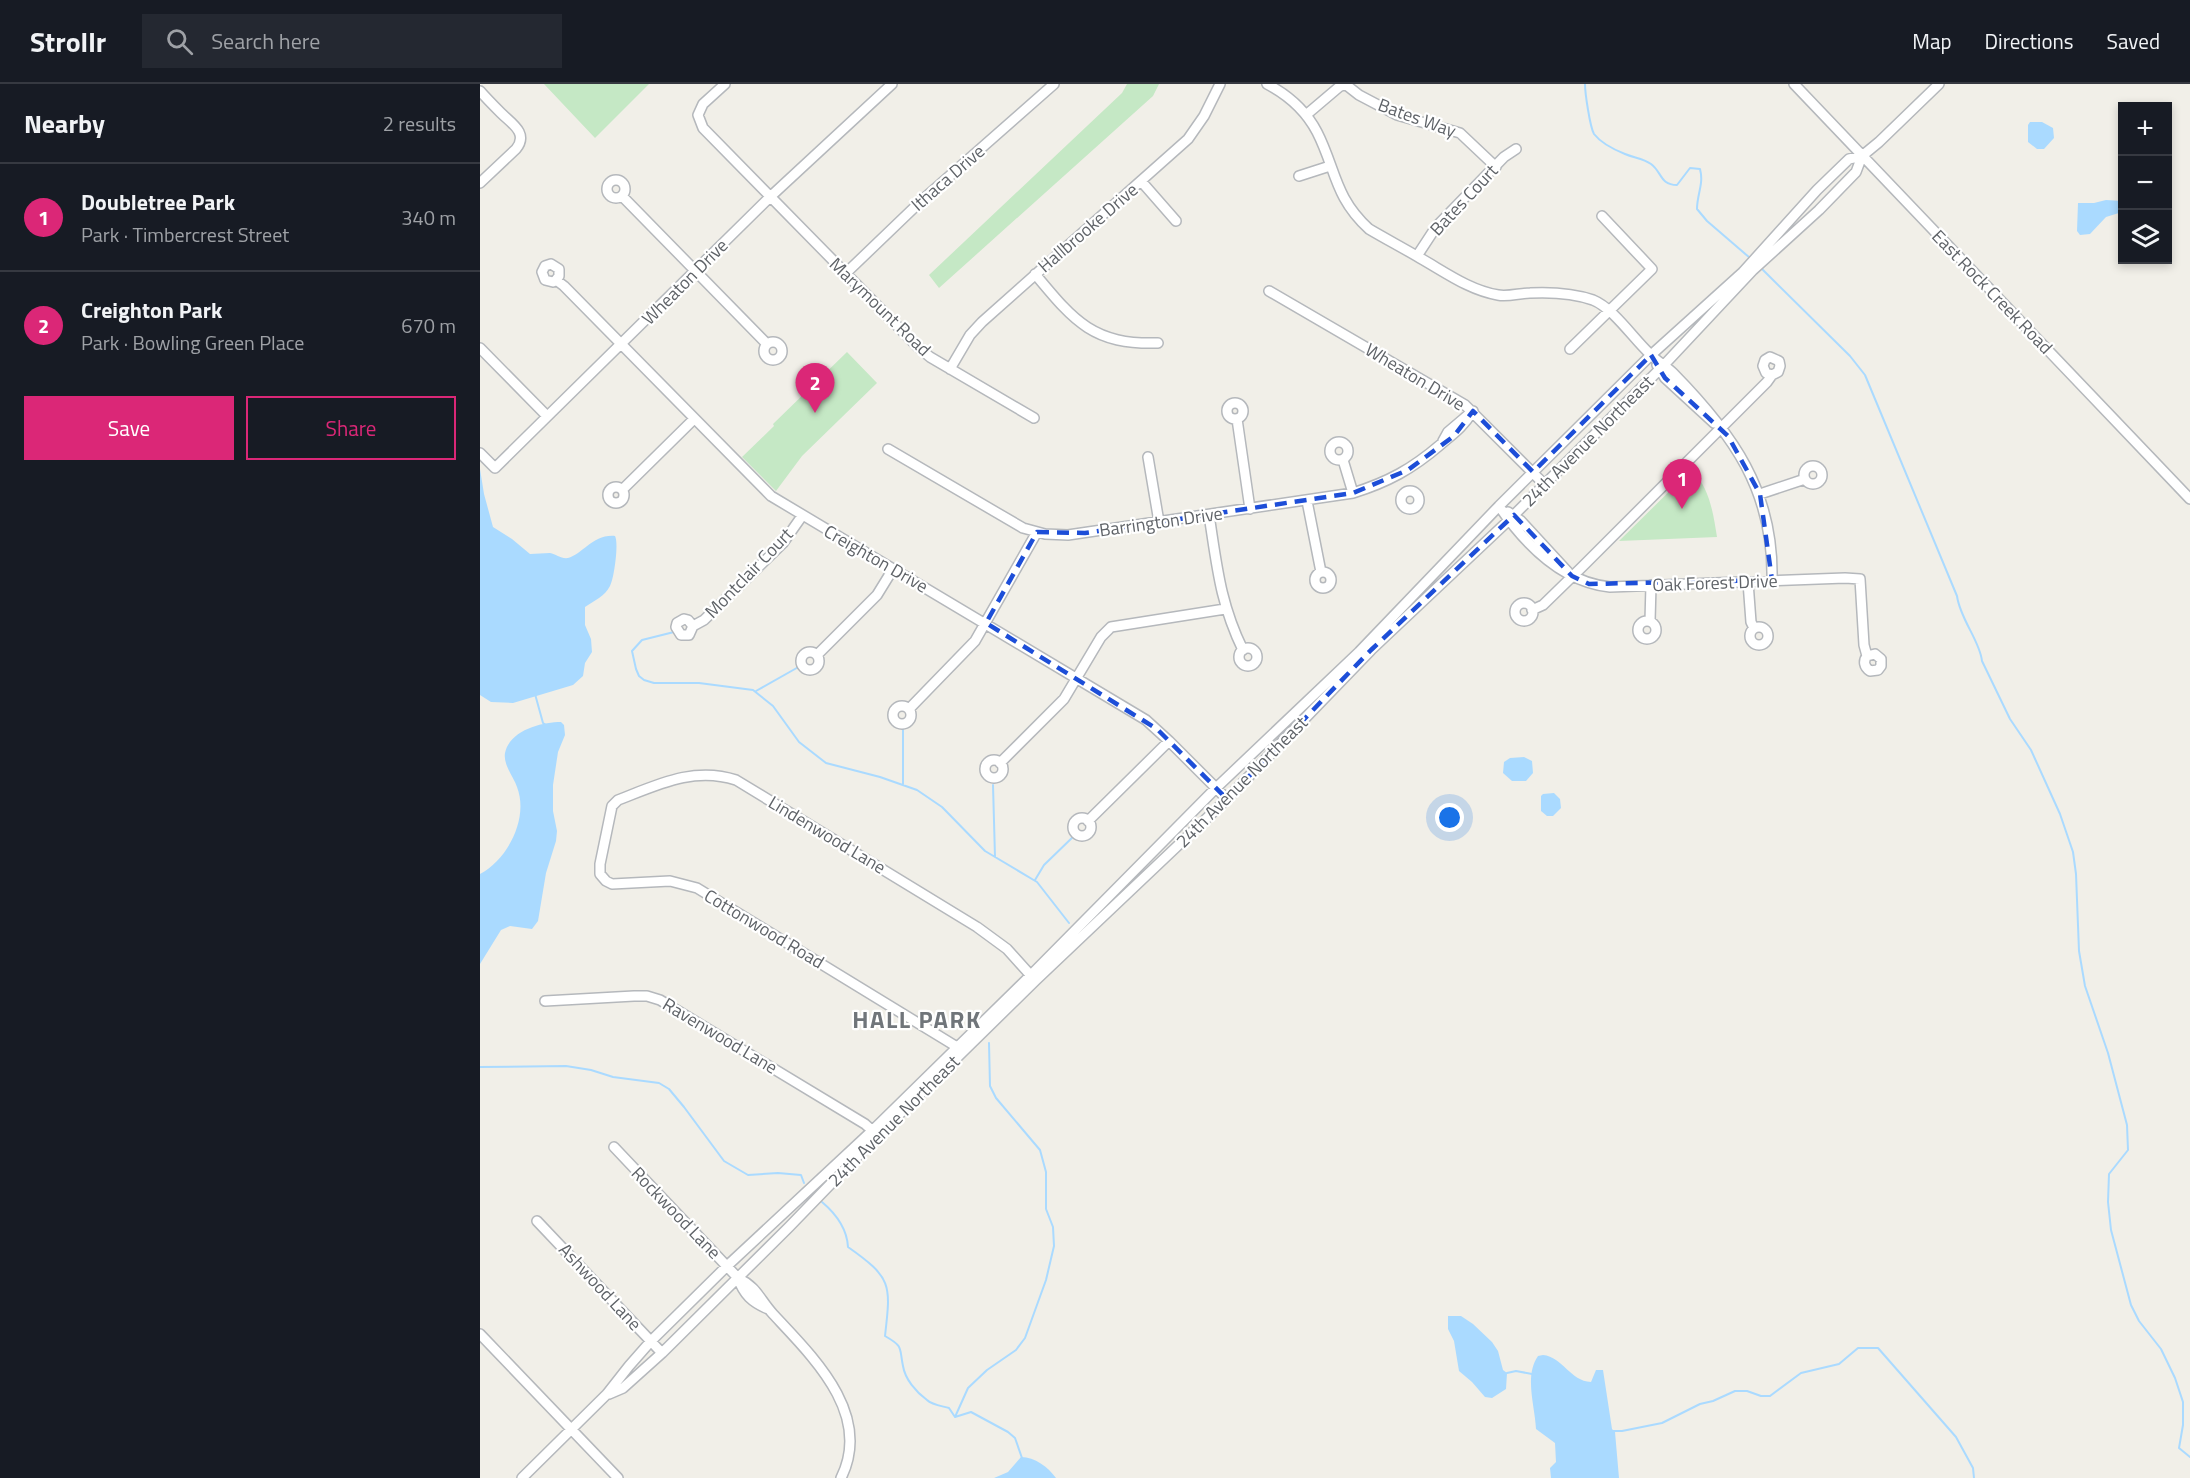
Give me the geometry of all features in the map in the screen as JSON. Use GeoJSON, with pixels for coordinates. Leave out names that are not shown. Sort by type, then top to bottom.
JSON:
{"type":"FeatureCollection","features":[{"type":"Feature","properties":{"kind":"street","name":"Marymount Road"},"geometry":{"type":"LineString","coordinates":[[725,84],[703,104],[698,115],[703,128],[918,347],[950,369],[1034,418]]}},
{"type":"Feature","properties":{"kind":"street","name":"Wheaton Drive"},"geometry":{"type":"LineString","coordinates":[[480,453],[495,468],[770,197],[892,84]]}},
{"type":"Feature","properties":{"kind":"street","name":"Ithaca Drive"},"geometry":{"type":"LineString","coordinates":[[845,274],[895,225],[1054,84]]}},
{"type":"Feature","properties":{"kind":"street","name":"Hallbrooke Drive"},"geometry":{"type":"LineString","coordinates":[[950,369],[975,329],[1188,139],[1204,116],[1220,84]]}},
{"type":"Feature","properties":{"kind":"street"},"geometry":{"type":"LineString","coordinates":[[1268,84],[1283,93],[1306,115],[1316,130],[1344,200],[1357,218],[1369,229],[1468,286],[1500,295],[1567,294],[1594,301],[1609,311],[1662,368],[1665,378],[1720,428],[1743,460],[1760,494],[1768,532],[1772,580]]}},
{"type":"Feature","properties":{"kind":"street","name":"Bates Way"},"geometry":{"type":"LineString","coordinates":[[1306,115],[1345,84],[1359,95],[1397,115],[1460,133],[1496,167]]}},
{"type":"Feature","properties":{"kind":"street","name":"East Rock Creek Road"},"geometry":{"type":"LineString","coordinates":[[1794,84],[2190,499]]}},
{"type":"Feature","properties":{"kind":"street","name":"24th Avenue Northeast"},"geometry":{"type":"LineString","coordinates":[[1033,978],[1227,799],[1371,650],[1511,518],[1662,368],[1744,275],[1819,210],[1856,172],[1862,156],[1939,84]]}},
{"type":"Feature","properties":{"kind":"street"},"geometry":{"type":"LineString","coordinates":[[480,91],[520,132],[519,145],[480,183]]}},
{"type":"Feature","properties":{"kind":"street","name":"Bates Court"},"geometry":{"type":"LineString","coordinates":[[1417,256],[1436,227],[1516,149]]}},
{"type":"Feature","properties":{"kind":"street","name":"24th Avenue Northeast"},"geometry":{"type":"LineString","coordinates":[[1758,261],[1817,190],[1849,159],[1862,156]]}},
{"type":"Feature","properties":{"kind":"street"},"geometry":{"type":"LineString","coordinates":[[1299,176],[1330,166]]}},
{"type":"Feature","properties":{"kind":"street"},"geometry":{"type":"LineString","coordinates":[[1141,181],[1176,221]]}},
{"type":"Feature","properties":{"kind":"street"},"geometry":{"type":"LineString","coordinates":[[622,196],[767,344]]}},
{"type":"Feature","properties":{"kind":"street"},"geometry":{"type":"LineString","coordinates":[[1570,349],[1652,269],[1602,216]]}},
{"type":"Feature","properties":{"kind":"street"},"geometry":{"type":"LineString","coordinates":[[1035,274],[1076,320],[1095,333],[1115,340],[1140,344],[1158,343]]}},
{"type":"Feature","properties":{"kind":"street","name":"24th Avenue Northeast"},"geometry":{"type":"LineString","coordinates":[[608,1394],[623,1388],[662,1353],[738,1278],[875,1133],[1033,978],[1216,788],[1359,652],[1533,472],[1651,355],[1744,275]]}},
{"type":"Feature","properties":{"kind":"street","name":"Creighton Drive"},"geometry":{"type":"LineString","coordinates":[[556,280],[762,488],[802,516],[986,623],[1146,720],[1227,799]]}},
{"type":"Feature","properties":{"kind":"street","name":"Wheaton Drive"},"geometry":{"type":"LineString","coordinates":[[1269,291],[1456,399],[1473,411],[1544,484]]}},
{"type":"Feature","properties":{"kind":"street"},"geometry":{"type":"LineString","coordinates":[[480,348],[547,416]]}},
{"type":"Feature","properties":{"kind":"street"},"geometry":{"type":"LineString","coordinates":[[1532,610],[1543,605],[1772,375]]}},
{"type":"Feature","properties":{"kind":"street","name":"Barrington Drive"},"geometry":{"type":"LineString","coordinates":[[888,449],[1002,517],[1037,532],[1056,535],[1085,533],[1353,493],[1398,476],[1420,462],[1442,444],[1448,432],[1458,422],[1473,411]]}},
{"type":"Feature","properties":{"kind":"street"},"geometry":{"type":"LineString","coordinates":[[623,489],[694,419]]}},
{"type":"Feature","properties":{"kind":"street"},"geometry":{"type":"LineString","coordinates":[[1237,419],[1250,509]]}},
{"type":"Feature","properties":{"kind":"street"},"geometry":{"type":"LineString","coordinates":[[1148,457],[1158,522]]}},
{"type":"Feature","properties":{"kind":"street"},"geometry":{"type":"LineString","coordinates":[[1343,460],[1353,493]]}},
{"type":"Feature","properties":{"kind":"street"},"geometry":{"type":"LineString","coordinates":[[1398,476],[1406,493]]}},
{"type":"Feature","properties":{"kind":"street"},"geometry":{"type":"LineString","coordinates":[[1760,494],[1805,479]]}},
{"type":"Feature","properties":{"kind":"street"},"geometry":{"type":"LineString","coordinates":[[1307,501],[1321,572]]}},
{"type":"Feature","properties":{"kind":"street","name":"Oak Forest Drive"},"geometry":{"type":"LineString","coordinates":[[1499,506],[1511,518],[1514,528],[1557,569],[1598,586],[1860,579],[1864,645],[1867,656]]}},
{"type":"Feature","properties":{"kind":"street"},"geometry":{"type":"LineString","coordinates":[[1209,515],[1225,609],[1243,650]]}},
{"type":"Feature","properties":{"kind":"street","name":"Montclair Court"},"geometry":{"type":"LineString","coordinates":[[693,626],[704,621],[783,543],[802,516]]}},
{"type":"Feature","properties":{"kind":"street"},"geometry":{"type":"LineString","coordinates":[[909,709],[969,648],[986,623],[1037,532]]}},
{"type":"Feature","properties":{"kind":"street"},"geometry":{"type":"LineString","coordinates":[[817,655],[877,595],[893,569]]}},
{"type":"Feature","properties":{"kind":"street"},"geometry":{"type":"LineString","coordinates":[[1748,582],[1751,622],[1754,628]]}},
{"type":"Feature","properties":{"kind":"street"},"geometry":{"type":"LineString","coordinates":[[1650,621],[1651,585]]}},
{"type":"Feature","properties":{"kind":"street"},"geometry":{"type":"LineString","coordinates":[[1000,763],[1058,706],[1101,637],[1111,627],[1225,609]]}},
{"type":"Feature","properties":{"kind":"street"},"geometry":{"type":"LineString","coordinates":[[1088,821],[1169,741]]}},
{"type":"Feature","properties":{"kind":"street","name":"Lindenwood Lane"},"geometry":{"type":"LineString","coordinates":[[608,822],[612,806],[618,800],[679,778],[704,774],[736,780],[977,927],[1007,949],[1033,978]]}},
{"type":"Feature","properties":{"kind":"street","name":"Cottonwood Road"},"geometry":{"type":"LineString","coordinates":[[608,822],[599,870],[608,883],[670,881],[697,888],[961,1049]]}},
{"type":"Feature","properties":{"kind":"street","name":"Ravenwood Lane"},"geometry":{"type":"LineString","coordinates":[[545,1001],[640,996],[660,1000],[775,1068],[865,1124],[875,1133]]}},
{"type":"Feature","properties":{"kind":"street","name":"24th Avenue Northeast"},"geometry":{"type":"LineString","coordinates":[[522,1478],[608,1394],[628,1366],[651,1341],[727,1266],[875,1133]]}},
{"type":"Feature","properties":{"kind":"street","name":"Rockwood Lane"},"geometry":{"type":"LineString","coordinates":[[614,1147],[738,1278],[742,1291],[750,1299],[769,1309],[812,1355],[830,1380],[841,1401],[848,1422],[850,1442],[847,1463],[841,1478]]}},
{"type":"Feature","properties":{"kind":"street","name":"Ashwood Lane"},"geometry":{"type":"LineString","coordinates":[[537,1221],[662,1353]]}},
{"type":"Feature","properties":{"kind":"street"},"geometry":{"type":"LineString","coordinates":[[480,1334],[618,1478]]}},
{"type":"Feature","properties":{"kind":"highlighted area"},"geometry":{"type":"Polygon","coordinates":[[[1651,355],[1665,378],[1728,436],[1760,494],[1772,580],[1589,584],[1572,576],[1514,515],[1371,650],[1227,799],[1157,729],[986,623],[1037,532],[1085,533],[1353,493],[1408,470],[1454,436],[1473,411],[1533,472],[1651,355]]]}},
{"type":"Feature","properties":{"kind":"green space"},"geometry":{"type":"Polygon","coordinates":[[[544,84],[649,84],[595,138],[544,84]]]}},
{"type":"Feature","properties":{"kind":"green space"},"geometry":{"type":"Polygon","coordinates":[[[1127,84],[1159,84],[1153,96],[939,288],[929,275],[1122,93],[1127,84]]]}},
{"type":"Feature","properties":{"kind":"green space"},"geometry":{"type":"Polygon","coordinates":[[[847,352],[877,383],[802,456],[776,491],[742,457],[847,352]]]}},
{"type":"Feature","properties":{"kind":"green space"},"geometry":{"type":"Polygon","coordinates":[[[1692,469],[1707,493],[1717,537],[1619,541],[1692,469]]]}},
{"type":"Feature","properties":{"kind":"water"},"geometry":{"type":"Polygon","coordinates":[[[2030,122],[2042,122],[2053,128],[2054,138],[2044,149],[2037,149],[2028,142],[2030,122]]]}},
{"type":"Feature","properties":{"kind":"water"},"geometry":{"type":"Polygon","coordinates":[[[2106,200],[2118,201],[2118,213],[2106,217],[2090,234],[2080,235],[2077,231],[2078,203],[2106,200]]]}},
{"type":"Feature","properties":{"kind":"water"},"geometry":{"type":"Polygon","coordinates":[[[480,469],[493,527],[530,554],[550,553],[568,558],[600,538],[615,536],[616,540],[616,561],[610,586],[585,607],[585,625],[591,639],[592,652],[585,663],[583,676],[573,685],[513,703],[491,702],[480,695],[480,469]]]}},
{"type":"Feature","properties":{"kind":"water"},"geometry":{"type":"Polygon","coordinates":[[[561,722],[564,725],[565,735],[558,752],[553,785],[556,841],[546,873],[538,921],[532,929],[510,926],[501,930],[480,964],[480,874],[490,867],[507,848],[514,836],[520,812],[517,787],[507,766],[505,753],[513,738],[520,733],[536,726],[561,722]]]}},
{"type":"Feature","properties":{"kind":"water"},"geometry":{"type":"Polygon","coordinates":[[[1524,757],[1532,761],[1533,773],[1526,781],[1512,781],[1503,773],[1504,762],[1510,758],[1524,757]]]}},
{"type":"Feature","properties":{"kind":"water"},"geometry":{"type":"Polygon","coordinates":[[[1554,793],[1560,799],[1561,808],[1553,816],[1547,816],[1541,811],[1541,796],[1554,793]]]}},
{"type":"Feature","properties":{"kind":"water"},"geometry":{"type":"Polygon","coordinates":[[[1448,1316],[1461,1316],[1492,1342],[1498,1351],[1503,1370],[1507,1373],[1506,1389],[1492,1398],[1485,1397],[1459,1371],[1454,1341],[1448,1329],[1448,1316]]]}},
{"type":"Feature","properties":{"kind":"water"},"geometry":{"type":"Polygon","coordinates":[[[1543,1355],[1556,1360],[1577,1378],[1584,1381],[1591,1382],[1596,1370],[1603,1370],[1612,1429],[1615,1432],[1619,1478],[1551,1478],[1550,1468],[1556,1462],[1555,1443],[1536,1429],[1531,1391],[1534,1364],[1538,1356],[1543,1355]]]}},
{"type":"Feature","properties":{"kind":"water"},"geometry":{"type":"Polygon","coordinates":[[[1021,1457],[1041,1463],[1056,1478],[994,1478],[1008,1472],[1021,1457]]]}},
{"type":"Feature","properties":{"kind":"waterway"},"geometry":{"type":"LineString","coordinates":[[1585,84],[1594,134],[1617,150],[1648,162],[1655,167],[1667,183],[1677,185],[1690,168],[1700,169],[1697,209],[1707,221],[1750,258]]}},
{"type":"Feature","properties":{"kind":"waterway"},"geometry":{"type":"LineString","coordinates":[[1761,268],[1850,356],[1865,375],[1962,613],[1978,646],[1982,661],[2010,719],[2031,750],[2060,814],[2073,852],[2079,951],[2085,986],[2108,1053],[2127,1125],[2128,1150],[2109,1174],[2108,1202],[2111,1230],[2131,1305],[2139,1321],[2161,1349],[2175,1378],[2183,1402],[2183,1425],[2179,1448],[2190,1457]]}},
{"type":"Feature","properties":{"kind":"waterway"},"geometry":{"type":"LineString","coordinates":[[674,632],[642,640],[632,651],[636,669],[644,680],[654,683],[699,683],[753,690],[773,706],[799,742],[826,763],[880,777],[917,790],[942,807],[985,851],[1037,882],[1069,923]]}},
{"type":"Feature","properties":{"kind":"waterway"},"geometry":{"type":"LineString","coordinates":[[756,691],[802,665]]}},
{"type":"Feature","properties":{"kind":"waterway"},"geometry":{"type":"LineString","coordinates":[[535,694],[543,723],[546,725]]}},
{"type":"Feature","properties":{"kind":"waterway"},"geometry":{"type":"LineString","coordinates":[[903,724],[903,784]]}},
{"type":"Feature","properties":{"kind":"waterway"},"geometry":{"type":"LineString","coordinates":[[993,785],[995,857]]}},
{"type":"Feature","properties":{"kind":"waterway"},"geometry":{"type":"LineString","coordinates":[[1035,880],[1044,865],[1076,834]]}},
{"type":"Feature","properties":{"kind":"waterway"},"geometry":{"type":"LineString","coordinates":[[955,1417],[968,1388],[987,1370],[1016,1350],[1025,1338],[1046,1280],[1054,1246],[1053,1227],[1046,1209],[1046,1172],[1040,1150],[996,1098],[990,1086],[989,1043]]}},
{"type":"Feature","properties":{"kind":"waterway"},"geometry":{"type":"LineString","coordinates":[[480,1067],[566,1066],[591,1070],[613,1077],[659,1083],[669,1089],[724,1161],[748,1175],[778,1173],[801,1175],[804,1183]]}},
{"type":"Feature","properties":{"kind":"waterway"},"geometry":{"type":"LineString","coordinates":[[822,1202],[840,1222],[848,1247],[881,1275],[888,1293],[885,1336],[900,1348],[904,1371],[912,1385],[929,1402],[949,1408],[955,1417],[971,1412],[1008,1432],[1015,1438],[1022,1458]]}},
{"type":"Feature","properties":{"kind":"waterway"},"geometry":{"type":"LineString","coordinates":[[1613,1431],[1662,1423],[1700,1404],[1735,1391],[1770,1396],[1801,1373],[1839,1364],[1858,1348],[1878,1348],[1956,1437],[1973,1468],[1974,1478]]}},
{"type":"Feature","properties":{"kind":"waterway"},"geometry":{"type":"LineString","coordinates":[[1507,1373],[1516,1371],[1532,1374]]}},
{"type":"Feature","properties":{"kind":"place","name":"Creighton Park"},"geometry":{"type":"Point","coordinates":[815,413]}},
{"type":"Feature","properties":{"kind":"place","name":"Doubletree Park"},"geometry":{"type":"Point","coordinates":[1682,509]}},
{"type":"Feature","properties":{"kind":"district","name":"HALL PARK"},"geometry":{"type":"Point","coordinates":[917,1020]}}]}
